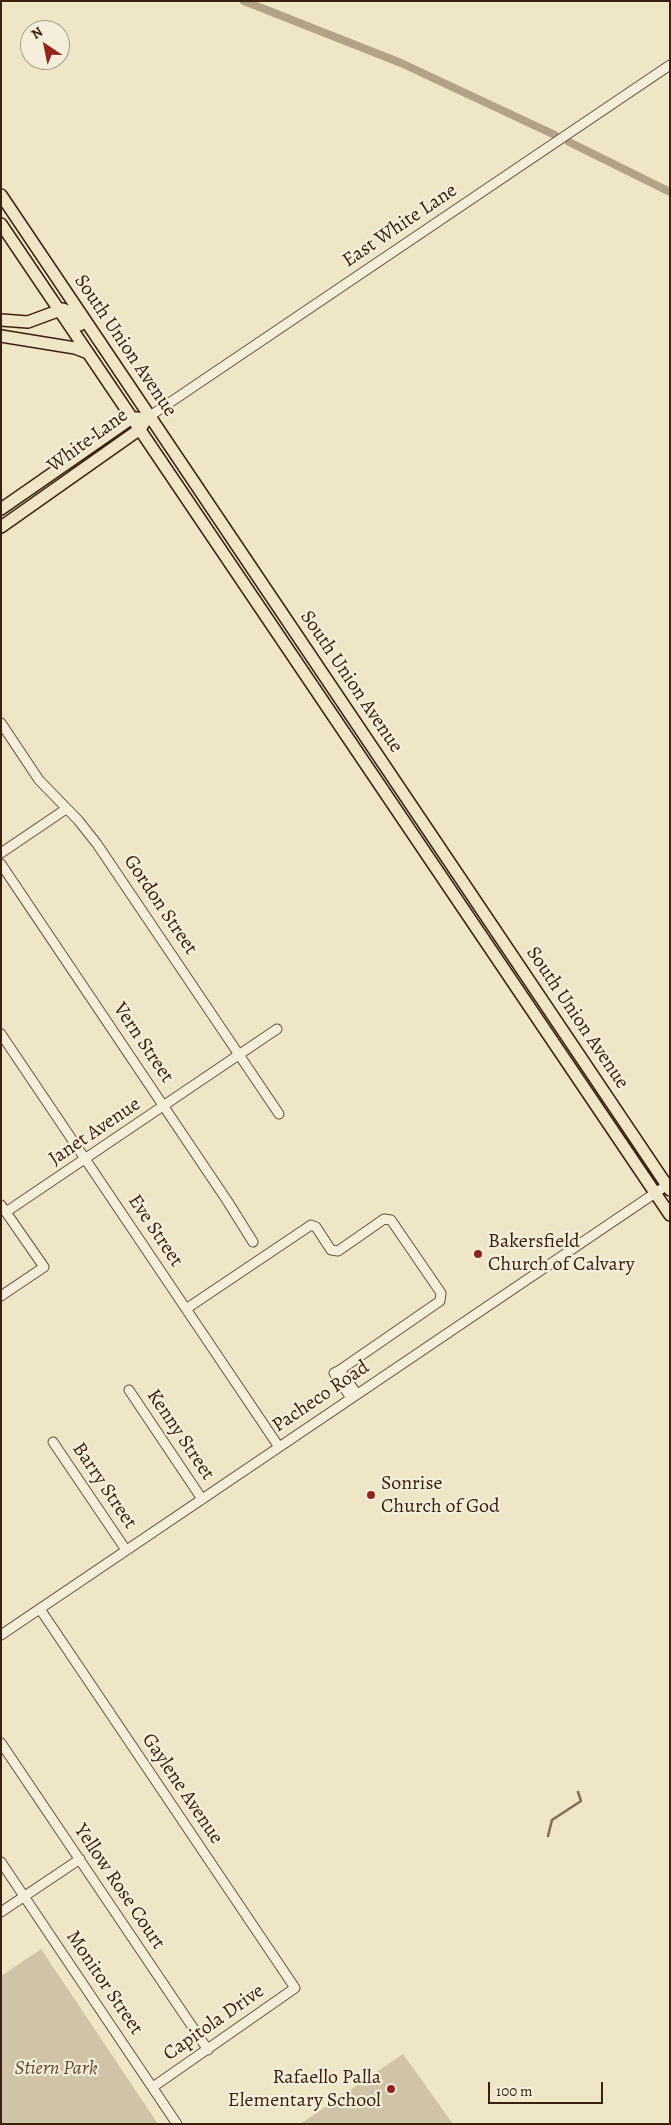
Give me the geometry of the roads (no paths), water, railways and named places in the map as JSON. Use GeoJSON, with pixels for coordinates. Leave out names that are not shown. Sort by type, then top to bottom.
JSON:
{"type":"FeatureCollection","features":[{"type":"Feature","properties":{"kind":"main road","name":"South Union Avenue"},"geometry":{"type":"LineString","coordinates":[[1,195],[473,898],[664,1188],[670,1215]]}},
{"type":"Feature","properties":{"kind":"main road","name":"South Union Avenue"},"geometry":{"type":"LineString","coordinates":[[1,224],[422,847],[664,1188]]}},
{"type":"Feature","properties":{"kind":"main road"},"geometry":{"type":"LineString","coordinates":[[1,320],[28,322],[59,310],[66,310],[73,315],[102,354],[114,362]]}},
{"type":"Feature","properties":{"kind":"main road"},"geometry":{"type":"LineString","coordinates":[[1,336],[75,348],[88,353]]}},
{"type":"Feature","properties":{"kind":"main road","name":"White Lane"},"geometry":{"type":"LineString","coordinates":[[1,509],[132,418],[150,416]]}},
{"type":"Feature","properties":{"kind":"main road","name":"White Lane"},"geometry":{"type":"LineString","coordinates":[[1,527],[140,428],[150,416]]}},
{"type":"Feature","properties":{"kind":"main road"},"geometry":{"type":"LineString","coordinates":[[211,534],[228,545],[257,588],[264,586]]}},
{"type":"Feature","properties":{"kind":"main road"},"geometry":{"type":"LineString","coordinates":[[282,639],[285,637],[289,638],[322,686],[334,691]]}},
{"type":"Feature","properties":{"kind":"main road"},"geometry":{"type":"LineString","coordinates":[[351,742],[366,752],[396,795],[401,797],[403,794]]}},
{"type":"Feature","properties":{"kind":"main road"},"geometry":{"type":"LineString","coordinates":[[422,847],[430,846],[461,892],[473,898]]}},
{"type":"Feature","properties":{"kind":"street","name":"East White Lane"},"geometry":{"type":"LineString","coordinates":[[150,416],[670,65]]}},
{"type":"Feature","properties":{"kind":"street","name":"Gordon Street"},"geometry":{"type":"LineString","coordinates":[[1,723],[39,780],[97,844],[279,1114]]}},
{"type":"Feature","properties":{"kind":"street"},"geometry":{"type":"LineString","coordinates":[[1,853],[66,809]]}},
{"type":"Feature","properties":{"kind":"street","name":"Vern Street"},"geometry":{"type":"LineString","coordinates":[[1,864],[253,1242]]}},
{"type":"Feature","properties":{"kind":"street","name":"Janet Avenue"},"geometry":{"type":"LineString","coordinates":[[4,1209],[85,1159],[277,1029]]}},
{"type":"Feature","properties":{"kind":"street","name":"Eve Street"},"geometry":{"type":"LineString","coordinates":[[1,1034],[279,1447]]}},
{"type":"Feature","properties":{"kind":"street","name":"Pacheco Road"},"geometry":{"type":"LineString","coordinates":[[1,1635],[664,1188]]}},
{"type":"Feature","properties":{"kind":"street"},"geometry":{"type":"LineString","coordinates":[[1,1296],[44,1268],[4,1209]]}},
{"type":"Feature","properties":{"kind":"street"},"geometry":{"type":"LineString","coordinates":[[186,1309],[310,1225],[316,1227],[331,1250],[338,1251],[384,1219],[391,1220],[441,1293],[440,1301],[340,1370],[354,1396]]}},
{"type":"Feature","properties":{"kind":"street","name":"Kenny Street"},"geometry":{"type":"LineString","coordinates":[[129,1390],[202,1499]]}},
{"type":"Feature","properties":{"kind":"street","name":"Barry Street"},"geometry":{"type":"LineString","coordinates":[[53,1442],[126,1550]]}},
{"type":"Feature","properties":{"kind":"street","name":"Gaylene Avenue"},"geometry":{"type":"LineString","coordinates":[[40,1609],[295,1988]]}},
{"type":"Feature","properties":{"kind":"street","name":"Yellow Rose Court"},"geometry":{"type":"LineString","coordinates":[[1,1743],[208,2050]]}},
{"type":"Feature","properties":{"kind":"street"},"geometry":{"type":"LineString","coordinates":[[1,1912],[80,1859]]}},
{"type":"Feature","properties":{"kind":"street","name":"Monitor Street"},"geometry":{"type":"LineString","coordinates":[[1,1862],[178,2124]]}},
{"type":"Feature","properties":{"kind":"street","name":"Capitola Drive"},"geometry":{"type":"LineString","coordinates":[[153,2087],[295,1988]]}},
{"type":"Feature","properties":{"kind":"waterway"},"geometry":{"type":"LineString","coordinates":[[244,1],[401,63],[555,135]]}},
{"type":"Feature","properties":{"kind":"waterway"},"geometry":{"type":"LineString","coordinates":[[569,142],[670,192]]}},
{"type":"Feature","properties":{"kind":"waterway"},"geometry":{"type":"LineString","coordinates":[[548,1836],[552,1820],[581,1801],[578,1792]]}},
{"type":"Feature","properties":{"kind":"place","name":"Bakersfield Church of Calvary"},"geometry":{"type":"Point","coordinates":[478,1254]}},
{"type":"Feature","properties":{"kind":"place","name":"Sonrise Church of God"},"geometry":{"type":"Point","coordinates":[371,1495]}},
{"type":"Feature","properties":{"kind":"place","name":"Rafaello Palla Elementary School"},"geometry":{"type":"Point","coordinates":[391,2089]}},
{"type":"Feature","properties":{"kind":"park label","name":"Stiern Park"},"geometry":{"type":"Point","coordinates":[56,2069]}}]}
